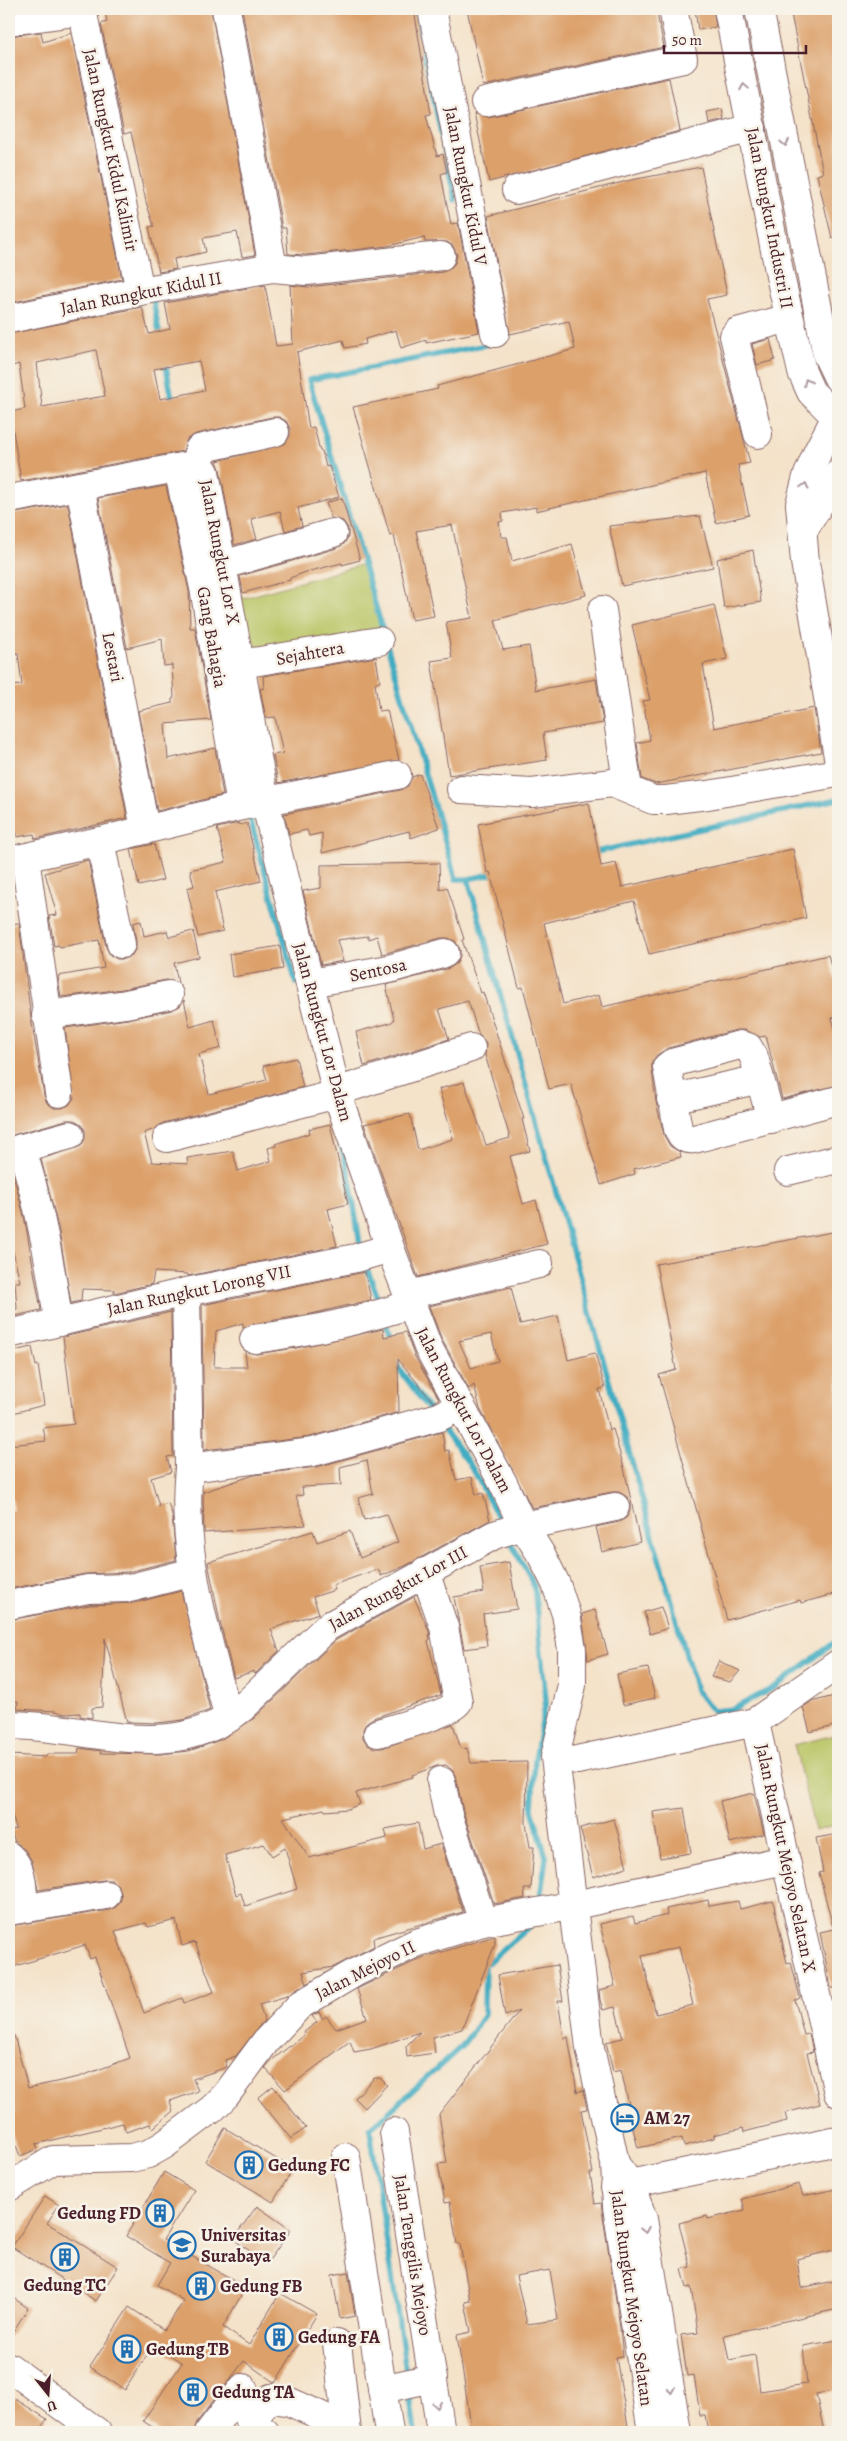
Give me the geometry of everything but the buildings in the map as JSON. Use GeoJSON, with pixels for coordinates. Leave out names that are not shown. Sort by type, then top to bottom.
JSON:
{"type":"FeatureCollection","features":[{"type":"Feature","properties":{"kind":"street"},"geometry":{"type":"LineString","coordinates":[[226,9],[273,268]]}},
{"type":"Feature","properties":{"kind":"street","name":"Jalan Rungkut Kidul V"},"geometry":{"type":"LineString","coordinates":[[432,9],[495,333]]}},
{"type":"Feature","properties":{"kind":"street"},"geometry":{"type":"LineString","coordinates":[[485,102],[683,59],[673,9]]}},
{"type":"Feature","properties":{"kind":"street","name":"Jalan Rungkut Industri II"},"geometry":{"type":"LineString","coordinates":[[728,9],[780,276],[806,383],[811,392],[837,416],[807,477],[800,504],[801,534],[838,757]]}},
{"type":"Feature","properties":{"kind":"street","name":"Jalan Rungkut Industri II"},"geometry":{"type":"LineString","coordinates":[[759,9],[810,271],[828,303],[827,355],[838,378]]}},
{"type":"Feature","properties":{"kind":"street"},"geometry":{"type":"LineString","coordinates":[[9,21],[82,10]]}},
{"type":"Feature","properties":{"kind":"street","name":"Jalan Rungkut Kidul Kalimir"},"geometry":{"type":"LineString","coordinates":[[82,10],[148,289]]}},
{"type":"Feature","properties":{"kind":"street"},"geometry":{"type":"LineString","coordinates":[[516,190],[752,128]]}},
{"type":"Feature","properties":{"kind":"street","name":"Jalan Rungkut Kidul II"},"geometry":{"type":"LineString","coordinates":[[9,319],[148,289],[273,268],[306,271],[441,256]]}},
{"type":"Feature","properties":{"kind":"street"},"geometry":{"type":"LineString","coordinates":[[780,276],[810,271]]}},
{"type":"Feature","properties":{"kind":"street"},"geometry":{"type":"LineString","coordinates":[[758,434],[734,336],[737,332],[789,318]]}},
{"type":"Feature","properties":{"kind":"street"},"geometry":{"type":"LineString","coordinates":[[187,467],[199,449],[274,432]]}},
{"type":"Feature","properties":{"kind":"street","name":"Jalan Rungkut Lor X"},"geometry":{"type":"LineString","coordinates":[[9,499],[187,467],[205,472],[241,664],[251,804]]}},
{"type":"Feature","properties":{"kind":"street","name":"Gang Bahagia"},"geometry":{"type":"LineString","coordinates":[[187,467],[204,588],[251,804]]}},
{"type":"Feature","properties":{"kind":"street"},"geometry":{"type":"LineString","coordinates":[[801,534],[838,474]]}},
{"type":"Feature","properties":{"kind":"street","name":"Lestari"},"geometry":{"type":"LineString","coordinates":[[80,486],[145,829]]}},
{"type":"Feature","properties":{"kind":"street"},"geometry":{"type":"LineString","coordinates":[[223,565],[333,533]]}},
{"type":"Feature","properties":{"kind":"street"},"geometry":{"type":"LineString","coordinates":[[602,610],[628,789]]}},
{"type":"Feature","properties":{"kind":"street","name":"Sejahtera"},"geometry":{"type":"LineString","coordinates":[[241,664],[379,641]]}},
{"type":"Feature","properties":{"kind":"street"},"geometry":{"type":"LineString","coordinates":[[461,789],[532,793],[612,783],[652,800],[666,800],[708,795],[838,773]]}},
{"type":"Feature","properties":{"kind":"street"},"geometry":{"type":"LineString","coordinates":[[58,1093],[46,1015],[17,859],[251,804],[397,775]]}},
{"type":"Feature","properties":{"kind":"street","name":"Jalan Rungkut Lor Dalam"},"geometry":{"type":"LineString","coordinates":[[251,804],[310,983],[331,1095],[372,1253],[397,1306],[428,1347],[444,1414],[503,1483],[510,1529],[556,1584],[566,1614],[572,1648],[572,1685],[555,1757],[549,1910]]}},
{"type":"Feature","properties":{"kind":"street"},"geometry":{"type":"LineString","coordinates":[[100,841],[120,944]]}},
{"type":"Feature","properties":{"kind":"street","name":"Sentosa"},"geometry":{"type":"LineString","coordinates":[[310,983],[389,969],[445,953]]}},
{"type":"Feature","properties":{"kind":"street"},"geometry":{"type":"LineString","coordinates":[[46,1015],[126,1004],[169,994]]}},
{"type":"Feature","properties":{"kind":"street"},"geometry":{"type":"LineString","coordinates":[[771,1118],[751,1050],[740,1045],[669,1064],[666,1070],[678,1128],[682,1137],[689,1140],[771,1118],[838,1100]]}},
{"type":"Feature","properties":{"kind":"street"},"geometry":{"type":"LineString","coordinates":[[167,1138],[331,1095],[471,1048]]}},
{"type":"Feature","properties":{"kind":"street"},"geometry":{"type":"LineString","coordinates":[[671,1099],[760,1078]]}},
{"type":"Feature","properties":{"kind":"street"},"geometry":{"type":"LineString","coordinates":[[58,1321],[42,1217],[15,1150],[70,1135]]}},
{"type":"Feature","properties":{"kind":"street"},"geometry":{"type":"LineString","coordinates":[[788,1171],[838,1159]]}},
{"type":"Feature","properties":{"kind":"street","name":"Jalan Rungkut Lorong VII"},"geometry":{"type":"LineString","coordinates":[[9,1334],[186,1292],[372,1253]]}},
{"type":"Feature","properties":{"kind":"street"},"geometry":{"type":"LineString","coordinates":[[254,1339],[294,1334],[539,1264]]}},
{"type":"Feature","properties":{"kind":"street"},"geometry":{"type":"LineString","coordinates":[[186,1292],[189,1468],[187,1488],[193,1572],[210,1650],[229,1718]]}},
{"type":"Feature","properties":{"kind":"street"},"geometry":{"type":"LineString","coordinates":[[189,1468],[313,1452],[444,1414]]}},
{"type":"Feature","properties":{"kind":"street","name":"Jalan Rungkut Lor III"},"geometry":{"type":"LineString","coordinates":[[9,1725],[129,1739],[160,1740],[198,1732],[229,1718],[327,1627],[425,1572],[510,1529],[615,1507]]}},
{"type":"Feature","properties":{"kind":"street"},"geometry":{"type":"LineString","coordinates":[[9,1606],[88,1589],[130,1588],[193,1572]]}},
{"type":"Feature","properties":{"kind":"street"},"geometry":{"type":"LineString","coordinates":[[378,1733],[443,1712],[454,1707],[458,1702],[444,1627],[425,1572]]}},
{"type":"Feature","properties":{"kind":"street","name":"Jalan Rungkut Mejoyo Selatan X"},"geometry":{"type":"LineString","coordinates":[[838,1664],[755,1722],[838,2093]]}},
{"type":"Feature","properties":{"kind":"street"},"geometry":{"type":"LineString","coordinates":[[577,1760],[755,1722]]}},
{"type":"Feature","properties":{"kind":"street"},"geometry":{"type":"LineString","coordinates":[[441,1781],[448,1815],[483,1922]]}},
{"type":"Feature","properties":{"kind":"street"},"geometry":{"type":"LineString","coordinates":[[9,1856],[17,1863],[21,1872],[16,1909],[106,1895]]}},
{"type":"Feature","properties":{"kind":"street","name":"Jalan Mejoyo II"},"geometry":{"type":"LineString","coordinates":[[9,2187],[53,2160],[131,2158],[148,2154],[212,2109],[226,2095],[266,2041],[300,2005],[356,1972],[416,1943],[483,1922],[549,1910],[785,1860]]}},
{"type":"Feature","properties":{"kind":"street","name":"Jalan Rungkut Mejoyo Selatan"},"geometry":{"type":"LineString","coordinates":[[549,1910],[590,2048],[620,2178],[652,2432]]}},
{"type":"Feature","properties":{"kind":"street","name":"Jalan Tenggilis Mejoyo"},"geometry":{"type":"LineString","coordinates":[[394,2132],[427,2380],[441,2432]]}},
{"type":"Feature","properties":{"kind":"street"},"geometry":{"type":"LineString","coordinates":[[620,2178],[838,2141]]}},
{"type":"Feature","properties":{"kind":"street"},"geometry":{"type":"LineString","coordinates":[[346,2157],[388,2388],[389,2432]]}},
{"type":"Feature","properties":{"kind":"street","name":"Jalan Rungkut Mejoyo Selatan"},"geometry":{"type":"LineString","coordinates":[[620,2178],[645,2232],[677,2432]]}},
{"type":"Feature","properties":{"kind":"street"},"geometry":{"type":"LineString","coordinates":[[337,2342],[346,2430]]}},
{"type":"Feature","properties":{"kind":"street"},"geometry":{"type":"LineString","coordinates":[[9,2367],[97,2432]]}},
{"type":"Feature","properties":{"kind":"street"},"geometry":{"type":"LineString","coordinates":[[388,2388],[427,2380]]}},
{"type":"Feature","properties":{"kind":"street"},"geometry":{"type":"LineString","coordinates":[[210,2432],[243,2388]]}},
{"type":"Feature","properties":{"kind":"street"},"geometry":{"type":"LineString","coordinates":[[265,2432],[250,2421],[271,2398],[290,2402],[346,2430]]}},
{"type":"Feature","properties":{"kind":"green space"},"geometry":{"type":"Polygon","coordinates":[[[364,564],[385,635],[253,655],[237,600],[364,564]]]}},
{"type":"Feature","properties":{"kind":"green space"},"geometry":{"type":"Polygon","coordinates":[[[838,1734],[838,1825],[815,1831],[794,1745],[838,1734]]]}},
{"type":"Feature","properties":{"kind":"waterway"},"geometry":{"type":"LineString","coordinates":[[415,9],[455,200]]}},
{"type":"Feature","properties":{"kind":"waterway"},"geometry":{"type":"LineString","coordinates":[[152,295],[160,337]]}},
{"type":"Feature","properties":{"kind":"waterway"},"geometry":{"type":"LineString","coordinates":[[384,634],[309,380],[486,345],[484,336]]}},
{"type":"Feature","properties":{"kind":"waterway"},"geometry":{"type":"LineString","coordinates":[[165,361],[173,404]]}},
{"type":"Feature","properties":{"kind":"waterway"},"geometry":{"type":"LineString","coordinates":[[387,645],[456,879],[468,879],[497,873]]}},
{"type":"Feature","properties":{"kind":"waterway"},"geometry":{"type":"LineString","coordinates":[[591,853],[838,799]]}},
{"type":"Feature","properties":{"kind":"waterway"},"geometry":{"type":"LineString","coordinates":[[248,811],[296,983]]}},
{"type":"Feature","properties":{"kind":"waterway"},"geometry":{"type":"LineString","coordinates":[[468,879],[696,1690],[713,1711],[733,1709],[775,1687],[838,1640]]}},
{"type":"Feature","properties":{"kind":"waterway"},"geometry":{"type":"LineString","coordinates":[[342,1148],[349,1175],[361,1250]]}},
{"type":"Feature","properties":{"kind":"waterway"},"geometry":{"type":"LineString","coordinates":[[365,1263],[381,1306]]}},
{"type":"Feature","properties":{"kind":"waterway"},"geometry":{"type":"LineString","coordinates":[[385,1320],[391,1342]]}},
{"type":"Feature","properties":{"kind":"waterway"},"geometry":{"type":"LineString","coordinates":[[395,1361],[430,1411]]}},
{"type":"Feature","properties":{"kind":"waterway"},"geometry":{"type":"LineString","coordinates":[[440,1424],[473,1469],[502,1525]]}},
{"type":"Feature","properties":{"kind":"waterway"},"geometry":{"type":"LineString","coordinates":[[508,1537],[534,1586],[546,1700],[535,1760],[532,1809],[546,1857],[539,1905]]}},
{"type":"Feature","properties":{"kind":"waterway"},"geometry":{"type":"LineString","coordinates":[[407,2377],[370,2129],[462,2046],[484,2015],[485,1965],[532,1924]]}},
{"type":"Feature","properties":{"kind":"waterway"},"geometry":{"type":"LineString","coordinates":[[409,2391],[415,2432]]}},
{"type":"Feature","properties":{"kind":"place","name":"AM 27"},"geometry":{"type":"Point","coordinates":[625,2118]}},
{"type":"Feature","properties":{"kind":"place","name":"Gedung FC"},"geometry":{"type":"Point","coordinates":[249,2165]}},
{"type":"Feature","properties":{"kind":"place","name":"Gedung FD"},"geometry":{"type":"Point","coordinates":[160,2213]}},
{"type":"Feature","properties":{"kind":"place","name":"Universitas Surabaya"},"geometry":{"type":"Point","coordinates":[182,2245]}},
{"type":"Feature","properties":{"kind":"place","name":"Gedung TC"},"geometry":{"type":"Point","coordinates":[65,2257]}},
{"type":"Feature","properties":{"kind":"place","name":"Gedung FB"},"geometry":{"type":"Point","coordinates":[201,2286]}},
{"type":"Feature","properties":{"kind":"place","name":"Gedung FA"},"geometry":{"type":"Point","coordinates":[279,2337]}},
{"type":"Feature","properties":{"kind":"place","name":"Gedung TB"},"geometry":{"type":"Point","coordinates":[127,2349]}},
{"type":"Feature","properties":{"kind":"place","name":"Gedung TA"},"geometry":{"type":"Point","coordinates":[193,2392]}}]}
